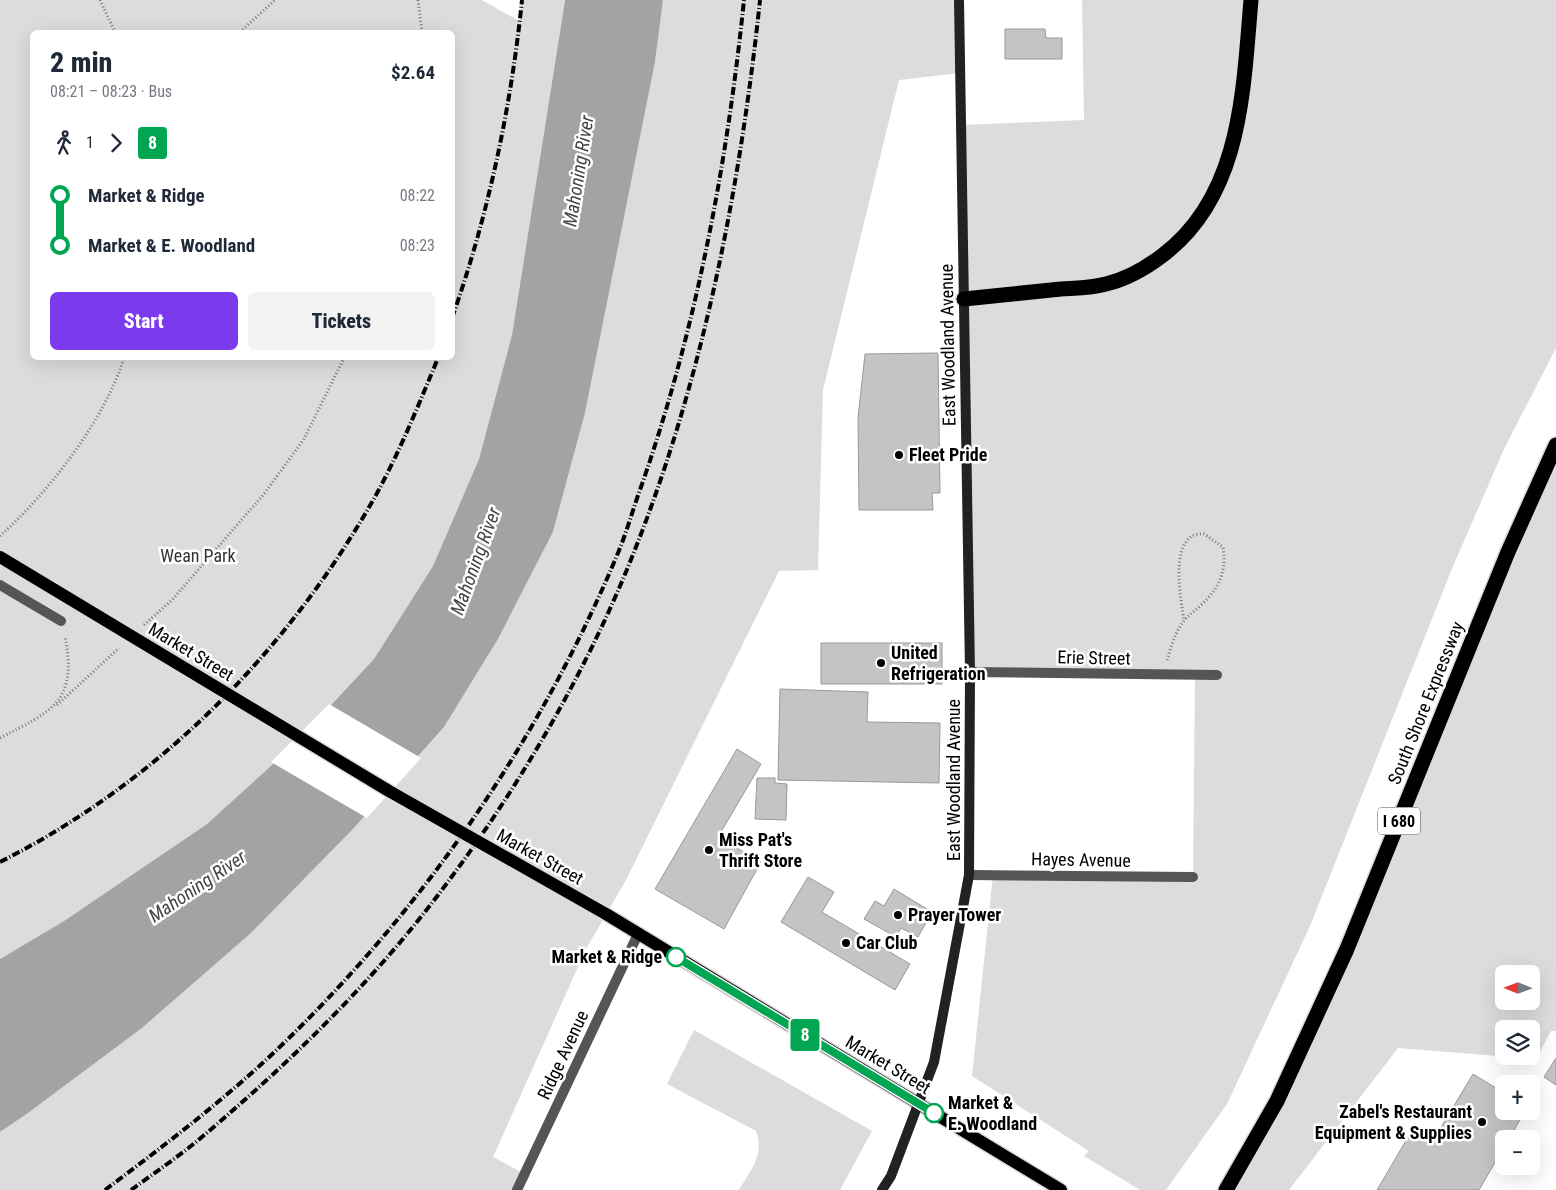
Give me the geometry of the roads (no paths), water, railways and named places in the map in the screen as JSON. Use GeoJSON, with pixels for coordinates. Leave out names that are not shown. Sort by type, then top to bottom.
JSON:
{"type":"FeatureCollection","features":[{"type":"Feature","properties":{"kind":"highway"},"geometry":{"type":"LineString","coordinates":[[964,299],[1105,285],[1150,266],[1176,246],[1195,226],[1221,183],[1235,139],[1246,64],[1252,0]]}},
{"type":"Feature","properties":{"kind":"highway","name":"South Shore Expressway"},"geometry":{"type":"LineString","coordinates":[[1226,1190],[1277,1102],[1348,949],[1508,552],[1556,445]]}},
{"type":"Feature","properties":{"kind":"main road","name":"East Woodland Avenue"},"geometry":{"type":"LineString","coordinates":[[882,1190],[891,1176],[934,1062],[970,875],[970,672],[959,0]]}},
{"type":"Feature","properties":{"kind":"main road","name":"Market Street"},"geometry":{"type":"LineString","coordinates":[[0,557],[388,791],[606,914],[1061,1190]]}},
{"type":"Feature","properties":{"kind":"street"},"geometry":{"type":"LineString","coordinates":[[0,585],[61,621]]}},
{"type":"Feature","properties":{"kind":"street","name":"Erie Street"},"geometry":{"type":"LineString","coordinates":[[970,672],[1217,676]]}},
{"type":"Feature","properties":{"kind":"street","name":"Hayes Avenue"},"geometry":{"type":"LineString","coordinates":[[970,875],[1193,878]]}},
{"type":"Feature","properties":{"kind":"street","name":"Ridge Avenue"},"geometry":{"type":"LineString","coordinates":[[517,1190],[638,934]]}},
{"type":"Feature","properties":{"kind":"water","name":"Mahoning River"},"geometry":{"type":"Polygon","coordinates":[[[565,0],[663,0],[655,62],[585,413],[553,532],[498,639],[444,727],[353,829],[251,933],[142,1028],[0,1132],[0,959],[64,921],[207,824],[293,746],[374,659],[433,566],[479,459],[512,335],[565,0]]]}},
{"type":"Feature","properties":{"kind":"railway"},"geometry":{"type":"LineString","coordinates":[[455,309],[477,240],[505,121],[522,0]]}},
{"type":"Feature","properties":{"kind":"railway"},"geometry":{"type":"LineString","coordinates":[[105,1190],[223,1098],[267,1059],[340,985],[389,930],[435,872],[478,812],[554,686],[588,620],[621,545],[661,428],[678,368],[707,246],[718,185],[737,62],[744,0]]}},
{"type":"Feature","properties":{"kind":"railway"},"geometry":{"type":"LineString","coordinates":[[131,1190],[200,1139],[274,1073],[337,1012],[396,947],[450,879],[502,804],[527,765],[574,683],[595,641],[632,557],[657,490],[679,422],[698,353],[715,283],[742,142],[760,0]]}},
{"type":"Feature","properties":{"kind":"railway"},"geometry":{"type":"LineString","coordinates":[[0,862],[58,830],[114,793],[166,752],[215,707],[261,658],[303,606],[341,552],[376,495],[401,444],[437,360]]}},
{"type":"Feature","properties":{"kind":"place","name":"Fleet Pride"},"geometry":{"type":"Point","coordinates":[899,455]}},
{"type":"Feature","properties":{"kind":"place","name":"United Refrigeration"},"geometry":{"type":"Point","coordinates":[881,663]}},
{"type":"Feature","properties":{"kind":"place","name":"Miss Pat's Thrift Store"},"geometry":{"type":"Point","coordinates":[709,850]}},
{"type":"Feature","properties":{"kind":"place","name":"Prayer Tower"},"geometry":{"type":"Point","coordinates":[898,915]}},
{"type":"Feature","properties":{"kind":"place","name":"Car Club"},"geometry":{"type":"Point","coordinates":[846,943]}},
{"type":"Feature","properties":{"kind":"place","name":"Market & Ridge"},"geometry":{"type":"Point","coordinates":[676,957]}},
{"type":"Feature","properties":{"kind":"place","name":"Market & E. Woodland"},"geometry":{"type":"Point","coordinates":[934,1113]}},
{"type":"Feature","properties":{"kind":"place","name":"Zabel's Restaurant Equipment & Supplies"},"geometry":{"type":"Point","coordinates":[1482,1122]}},
{"type":"Feature","properties":{"kind":"park label","name":"Wean Park"},"geometry":{"type":"Point","coordinates":[198,556]}}]}
